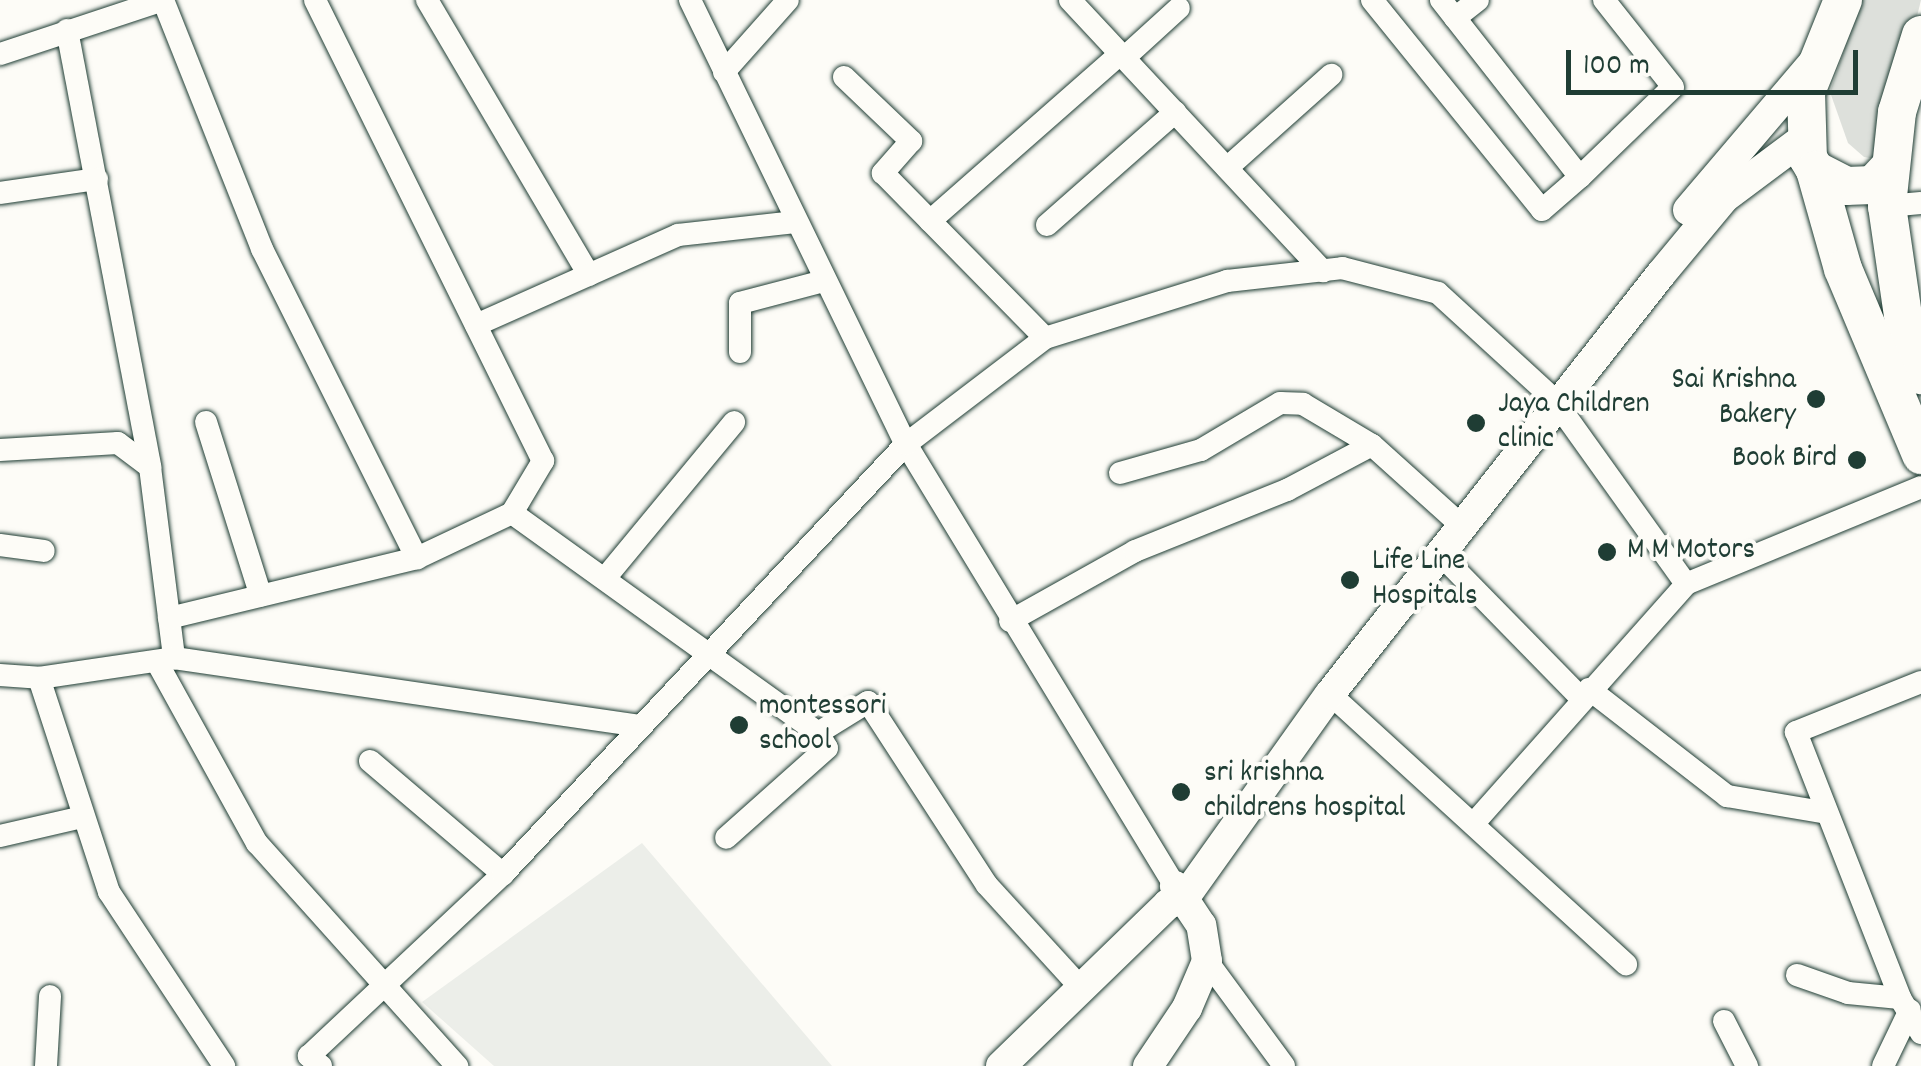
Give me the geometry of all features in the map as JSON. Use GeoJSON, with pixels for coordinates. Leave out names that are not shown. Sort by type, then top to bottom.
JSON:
{"type":"FeatureCollection","features":[{"type":"Feature","properties":{"kind":"main road"},"geometry":{"type":"LineString","coordinates":[[1844,0],[1817,58],[1809,154],[1843,269],[1921,455]]}},
{"type":"Feature","properties":{"kind":"main road"},"geometry":{"type":"LineString","coordinates":[[1921,35],[1889,168],[1904,204],[1904,323],[1921,374]]}},
{"type":"Feature","properties":{"kind":"main road"},"geometry":{"type":"LineString","coordinates":[[1809,154],[1861,188],[1889,168]]}},
{"type":"Feature","properties":{"kind":"street"},"geometry":{"type":"LineString","coordinates":[[0,54],[163,0],[262,249],[417,558]]}},
{"type":"Feature","properties":{"kind":"street"},"geometry":{"type":"LineString","coordinates":[[170,618],[417,558],[512,514],[544,462],[315,0]]}},
{"type":"Feature","properties":{"kind":"street"},"geometry":{"type":"LineString","coordinates":[[427,0],[589,275]]}},
{"type":"Feature","properties":{"kind":"street"},"geometry":{"type":"LineString","coordinates":[[690,0],[906,444],[1176,896],[1201,925],[1207,961],[1284,1066]]}},
{"type":"Feature","properties":{"kind":"street"},"geometry":{"type":"LineString","coordinates":[[724,72],[788,0]]}},
{"type":"Feature","properties":{"kind":"street"},"geometry":{"type":"LineString","coordinates":[[1070,0],[1323,270]]}},
{"type":"Feature","properties":{"kind":"street"},"geometry":{"type":"LineString","coordinates":[[1372,0],[1542,210],[1673,87],[1604,0]]}},
{"type":"Feature","properties":{"kind":"street"},"geometry":{"type":"LineString","coordinates":[[1478,0],[1448,9],[1580,177]]}},
{"type":"Feature","properties":{"kind":"street"},"geometry":{"type":"LineString","coordinates":[[930,221],[1179,8]]}},
{"type":"Feature","properties":{"kind":"street"},"geometry":{"type":"LineString","coordinates":[[67,30],[150,467],[170,618],[166,661],[257,843],[456,1066]]}},
{"type":"Feature","properties":{"kind":"street"},"geometry":{"type":"LineString","coordinates":[[1176,896],[1743,141],[1817,58]]}},
{"type":"Feature","properties":{"kind":"street"},"geometry":{"type":"LineString","coordinates":[[1228,168],[1331,75]]}},
{"type":"Feature","properties":{"kind":"street"},"geometry":{"type":"LineString","coordinates":[[844,76],[911,141],[883,173],[1045,338]]}},
{"type":"Feature","properties":{"kind":"street"},"geometry":{"type":"LineString","coordinates":[[1048,225],[1175,112]]}},
{"type":"Feature","properties":{"kind":"street"},"geometry":{"type":"LineString","coordinates":[[1552,399],[1724,198],[1809,154]]}},
{"type":"Feature","properties":{"kind":"street"},"geometry":{"type":"LineString","coordinates":[[0,193],[96,179]]}},
{"type":"Feature","properties":{"kind":"street"},"geometry":{"type":"LineString","coordinates":[[476,325],[678,235],[795,222]]}},
{"type":"Feature","properties":{"kind":"street"},"geometry":{"type":"LineString","coordinates":[[321,1066],[310,1056],[503,874],[636,725],[906,444],[1045,338],[1228,282],[1323,270],[1342,268],[1438,293],[1552,399],[1686,584]]}},
{"type":"Feature","properties":{"kind":"street"},"geometry":{"type":"LineString","coordinates":[[740,352],[740,303],[824,281]]}},
{"type":"Feature","properties":{"kind":"street"},"geometry":{"type":"LineString","coordinates":[[1120,473],[1201,450],[1280,403],[1303,404],[1372,445],[1456,521]]}},
{"type":"Feature","properties":{"kind":"street"},"geometry":{"type":"LineString","coordinates":[[206,422],[261,596]]}},
{"type":"Feature","properties":{"kind":"street"},"geometry":{"type":"LineString","coordinates":[[606,578],[734,422]]}},
{"type":"Feature","properties":{"kind":"street"},"geometry":{"type":"LineString","coordinates":[[0,450],[118,443],[150,467]]}},
{"type":"Feature","properties":{"kind":"street"},"geometry":{"type":"LineString","coordinates":[[1010,621],[1135,552],[1286,490],[1372,445]]}},
{"type":"Feature","properties":{"kind":"street"},"geometry":{"type":"LineString","coordinates":[[1475,822],[1686,584],[1921,487]]}},
{"type":"Feature","properties":{"kind":"street"},"geometry":{"type":"LineString","coordinates":[[512,514],[818,733],[827,748],[726,838]]}},
{"type":"Feature","properties":{"kind":"street"},"geometry":{"type":"LineString","coordinates":[[1001,1066],[1176,896],[1440,554],[1456,521]]}},
{"type":"Feature","properties":{"kind":"street"},"geometry":{"type":"LineString","coordinates":[[0,544],[44,551]]}},
{"type":"Feature","properties":{"kind":"street"},"geometry":{"type":"LineString","coordinates":[[1440,554],[1585,694],[1727,796],[1827,813]]}},
{"type":"Feature","properties":{"kind":"street"},"geometry":{"type":"LineString","coordinates":[[0,675],[38,678],[166,661],[636,725]]}},
{"type":"Feature","properties":{"kind":"street"},"geometry":{"type":"LineString","coordinates":[[38,678],[109,892],[224,1066]]}},
{"type":"Feature","properties":{"kind":"street"},"geometry":{"type":"LineString","coordinates":[[1921,682],[1796,732],[1905,1004],[1921,1033]]}},
{"type":"Feature","properties":{"kind":"street"},"geometry":{"type":"LineString","coordinates":[[1330,694],[1475,822],[1626,964]]}},
{"type":"Feature","properties":{"kind":"street"},"geometry":{"type":"LineString","coordinates":[[818,733],[868,702],[987,884],[1082,989]]}},
{"type":"Feature","properties":{"kind":"street"},"geometry":{"type":"LineString","coordinates":[[370,761],[503,874]]}},
{"type":"Feature","properties":{"kind":"street"},"geometry":{"type":"LineString","coordinates":[[0,836],[82,818]]}},
{"type":"Feature","properties":{"kind":"street"},"geometry":{"type":"LineString","coordinates":[[1155,1063],[1207,961]]}},
{"type":"Feature","properties":{"kind":"street"},"geometry":{"type":"LineString","coordinates":[[1798,975],[1848,993],[1905,1004]]}},
{"type":"Feature","properties":{"kind":"street"},"geometry":{"type":"LineString","coordinates":[[46,1066],[50,996]]}},
{"type":"Feature","properties":{"kind":"street"},"geometry":{"type":"LineString","coordinates":[[1883,1066],[1905,1004]]}},
{"type":"Feature","properties":{"kind":"street"},"geometry":{"type":"LineString","coordinates":[[1724,1020],[1747,1066]]}},
{"type":"Feature","properties":{"kind":"shaded area"},"geometry":{"type":"Polygon","coordinates":[[[1861,0],[1921,0],[1882,160],[1864,157],[1848,143],[1830,92],[1861,0]]]}},
{"type":"Feature","properties":{"kind":"shaded area"},"geometry":{"type":"Polygon","coordinates":[[[642,843],[832,1066],[494,1066],[422,1002],[642,843]]]}},
{"type":"Feature","properties":{"kind":"place","name":"Sai Krishna Bakery"},"geometry":{"type":"Point","coordinates":[1816,399]}},
{"type":"Feature","properties":{"kind":"place","name":"Jaya Children clinic"},"geometry":{"type":"Point","coordinates":[1476,423]}},
{"type":"Feature","properties":{"kind":"place","name":"Book Bird"},"geometry":{"type":"Point","coordinates":[1857,460]}},
{"type":"Feature","properties":{"kind":"place","name":"M M Motors"},"geometry":{"type":"Point","coordinates":[1607,552]}},
{"type":"Feature","properties":{"kind":"place","name":"Life Line Hospitals"},"geometry":{"type":"Point","coordinates":[1350,580]}},
{"type":"Feature","properties":{"kind":"place","name":"montessori school"},"geometry":{"type":"Point","coordinates":[739,725]}},
{"type":"Feature","properties":{"kind":"place","name":"sri krishna childrens hospital"},"geometry":{"type":"Point","coordinates":[1181,792]}}]}
